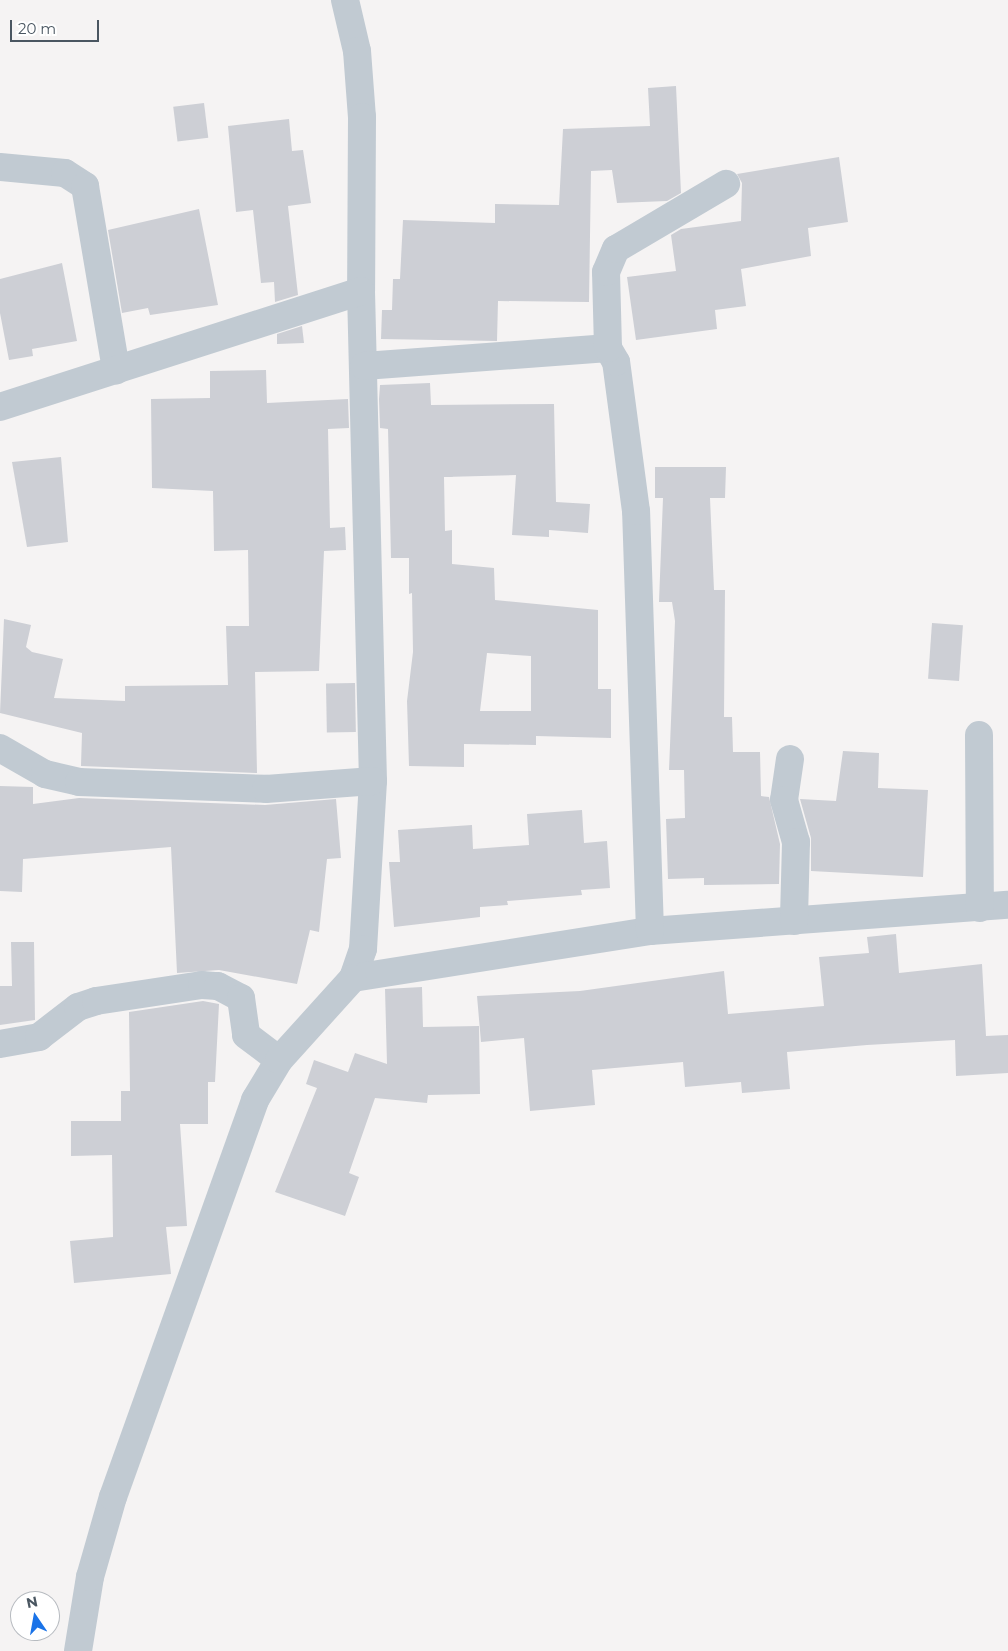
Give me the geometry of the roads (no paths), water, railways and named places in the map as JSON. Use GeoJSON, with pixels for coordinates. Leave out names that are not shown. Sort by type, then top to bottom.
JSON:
{"type":"FeatureCollection","features":[{"type":"Feature","properties":{"kind":"street"},"geometry":{"type":"LineString","coordinates":[[78,1651],[90,1577],[113,1497],[165,1342],[252,1109],[279,1060],[353,978],[363,949],[372,781],[361,292],[362,117],[357,51],[345,0]]}},
{"type":"Feature","properties":{"kind":"street"},"geometry":{"type":"LineString","coordinates":[[0,167],[65,173],[86,186],[116,370]]}},
{"type":"Feature","properties":{"kind":"street"},"geometry":{"type":"LineString","coordinates":[[650,931],[636,512],[616,362],[608,348],[606,272],[616,249],[726,184]]}},
{"type":"Feature","properties":{"kind":"street"},"geometry":{"type":"LineString","coordinates":[[0,407],[361,292]]}},
{"type":"Feature","properties":{"kind":"street"},"geometry":{"type":"LineString","coordinates":[[364,366],[608,348]]}},
{"type":"Feature","properties":{"kind":"street"},"geometry":{"type":"LineString","coordinates":[[979,735],[980,908]]}},
{"type":"Feature","properties":{"kind":"street"},"geometry":{"type":"LineString","coordinates":[[0,748],[45,774],[79,782],[266,789],[372,781]]}},
{"type":"Feature","properties":{"kind":"street"},"geometry":{"type":"LineString","coordinates":[[790,759],[784,800],[796,842],[794,921]]}},
{"type":"Feature","properties":{"kind":"street"},"geometry":{"type":"LineString","coordinates":[[353,978],[650,931],[1008,906]]}},
{"type":"Feature","properties":{"kind":"street"},"geometry":{"type":"LineString","coordinates":[[0,1044],[39,1037],[78,1007],[96,1001],[202,985],[218,986],[241,998],[246,1035],[279,1060]]}}]}
